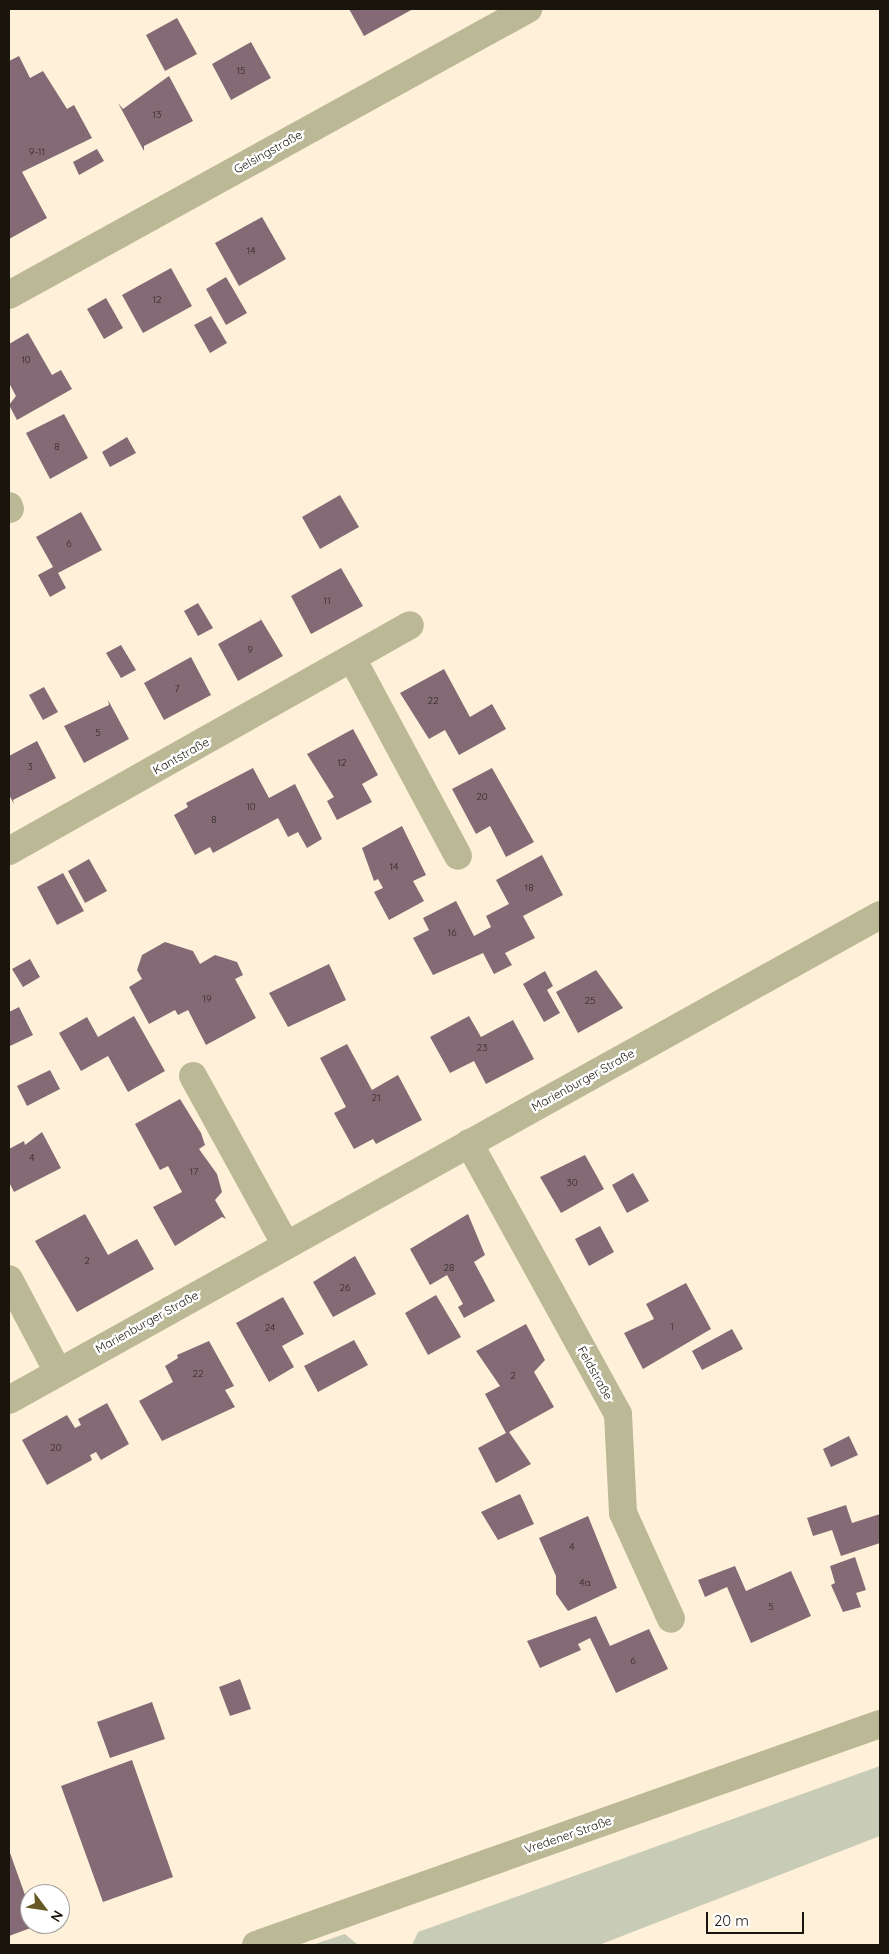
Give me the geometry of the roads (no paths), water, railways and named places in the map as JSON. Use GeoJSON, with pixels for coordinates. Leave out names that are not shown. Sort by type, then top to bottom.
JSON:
{"type":"FeatureCollection","features":[{"type":"Feature","properties":{"kind":"street","name":"Gelsingstraße"},"geometry":{"type":"LineString","coordinates":[[9,295],[528,9]]}},
{"type":"Feature","properties":{"kind":"street","name":"Kantstraße"},"geometry":{"type":"LineString","coordinates":[[9,851],[353,660],[410,626]]}},
{"type":"Feature","properties":{"kind":"street"},"geometry":{"type":"LineString","coordinates":[[353,660],[458,856]]}},
{"type":"Feature","properties":{"kind":"street","name":"Marienburger Straße"},"geometry":{"type":"LineString","coordinates":[[9,1400],[880,915]]}},
{"type":"Feature","properties":{"kind":"street"},"geometry":{"type":"LineString","coordinates":[[193,1076],[286,1245]]}},
{"type":"Feature","properties":{"kind":"street","name":"Feldstraße"},"geometry":{"type":"LineString","coordinates":[[469,1143],[618,1414],[622,1513],[671,1619]]}},
{"type":"Feature","properties":{"kind":"street"},"geometry":{"type":"LineString","coordinates":[[9,1279],[58,1372]]}},
{"type":"Feature","properties":{"kind":"street","name":"Vredener Straße"},"geometry":{"type":"LineString","coordinates":[[256,1945],[880,1724]]}}]}
